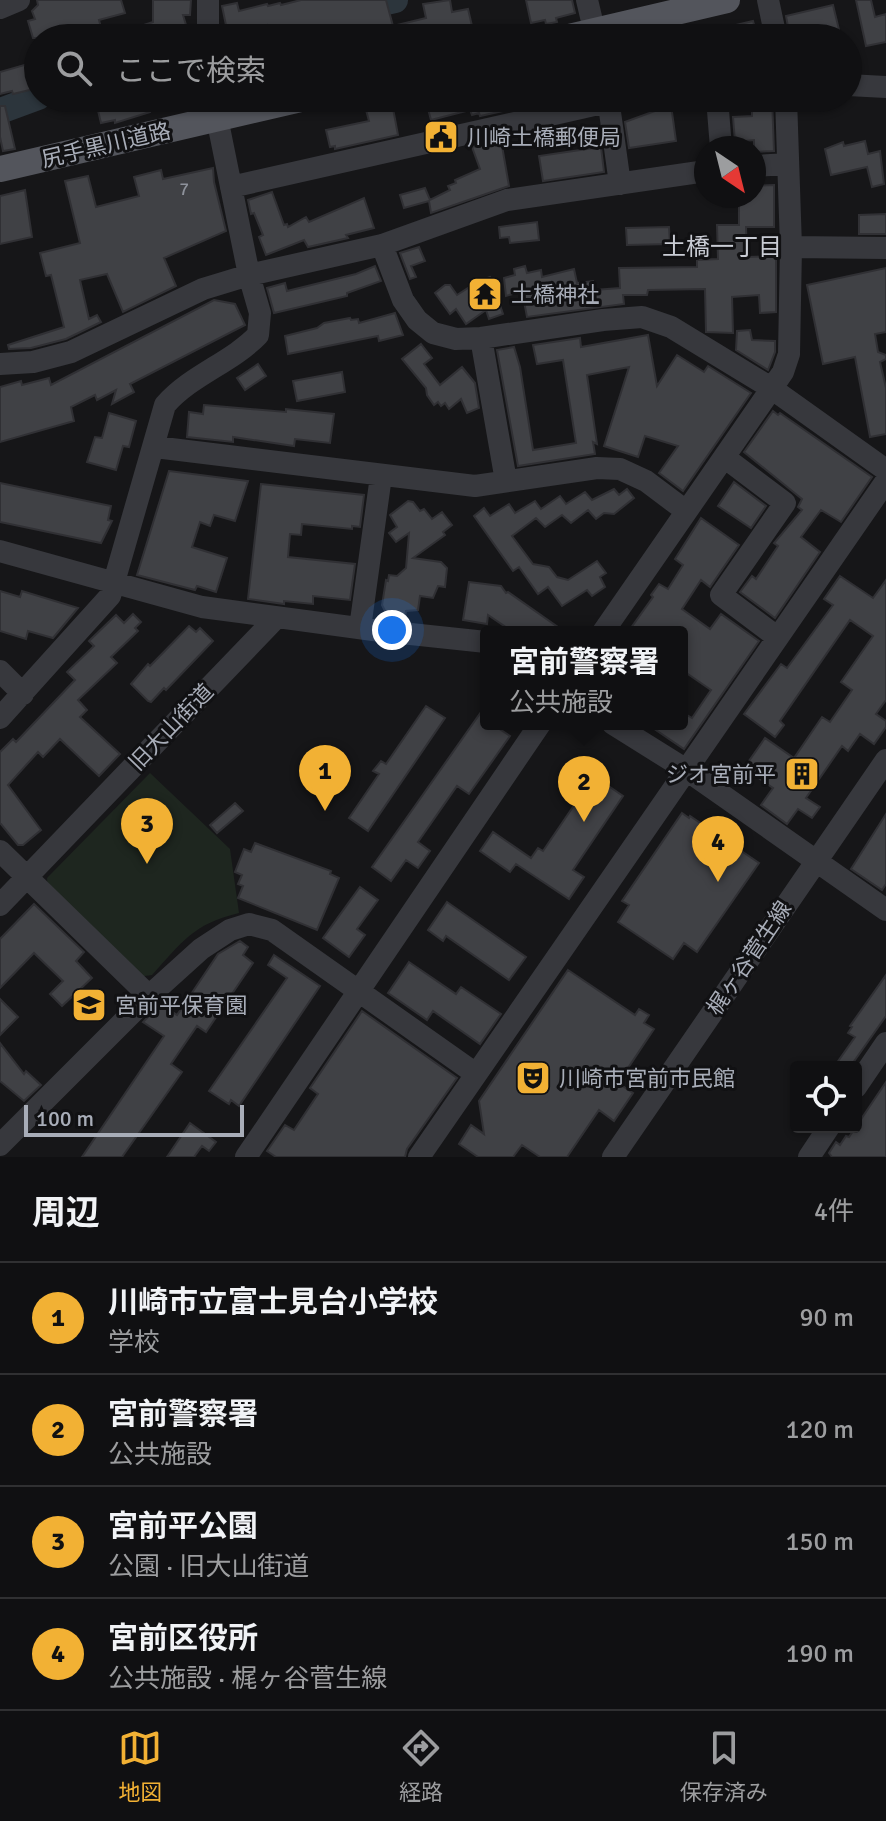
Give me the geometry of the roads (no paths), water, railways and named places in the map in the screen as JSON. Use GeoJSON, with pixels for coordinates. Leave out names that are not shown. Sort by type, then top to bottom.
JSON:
{"type":"FeatureCollection","features":[{"type":"Feature","properties":{"kind":"main road"},"geometry":{"type":"LineString","coordinates":[[634,24],[727,0]]}},
{"type":"Feature","properties":{"kind":"main road","name":"尻手黒川道路"},"geometry":{"type":"LineString","coordinates":[[0,169],[204,112]]}},
{"type":"Feature","properties":{"kind":"street"},"geometry":{"type":"LineString","coordinates":[[0,8],[19,0]]}},
{"type":"Feature","properties":{"kind":"street"},"geometry":{"type":"LineString","coordinates":[[208,0],[208,24]]}},
{"type":"Feature","properties":{"kind":"street"},"geometry":{"type":"LineString","coordinates":[[587,0],[593,24]]}},
{"type":"Feature","properties":{"kind":"street"},"geometry":{"type":"LineString","coordinates":[[768,0],[773,24]]}},
{"type":"Feature","properties":{"kind":"street"},"geometry":{"type":"LineString","coordinates":[[862,86],[886,87]]}},
{"type":"Feature","properties":{"kind":"street"},"geometry":{"type":"LineString","coordinates":[[0,718],[110,596],[165,405],[177,391],[243,350],[258,335],[260,313],[249,275],[216,112]]}},
{"type":"Feature","properties":{"kind":"street"},"geometry":{"type":"LineString","coordinates":[[231,187],[557,112]]}},
{"type":"Feature","properties":{"kind":"street"},"geometry":{"type":"LineString","coordinates":[[615,112],[620,184]]}},
{"type":"Feature","properties":{"kind":"street"},"geometry":{"type":"LineString","coordinates":[[718,112],[720,136]]}},
{"type":"Feature","properties":{"kind":"street"},"geometry":{"type":"LineString","coordinates":[[607,626],[783,372],[789,354],[791,247],[786,112]]}},
{"type":"Feature","properties":{"kind":"street"},"geometry":{"type":"LineString","coordinates":[[766,165],[788,164]]}},
{"type":"Feature","properties":{"kind":"street"},"geometry":{"type":"LineString","coordinates":[[0,364],[33,362],[71,352],[203,289],[249,275],[382,245],[507,200],[694,173]]}},
{"type":"Feature","properties":{"kind":"street"},"geometry":{"type":"LineString","coordinates":[[382,245],[403,300],[417,320],[433,333],[456,339],[481,338],[642,317],[671,327],[771,388],[886,470]]}},
{"type":"Feature","properties":{"kind":"street"},"geometry":{"type":"LineString","coordinates":[[791,247],[886,248]]}},
{"type":"Feature","properties":{"kind":"street"},"geometry":{"type":"LineString","coordinates":[[481,338],[506,481]]}},
{"type":"Feature","properties":{"kind":"street"},"geometry":{"type":"LineString","coordinates":[[155,447],[475,486],[597,468],[620,469],[646,481],[686,511]]}},
{"type":"Feature","properties":{"kind":"street"},"geometry":{"type":"LineString","coordinates":[[724,457],[785,503],[721,595],[777,637]]}},
{"type":"Feature","properties":{"kind":"street"},"geometry":{"type":"LineString","coordinates":[[360,628],[381,476]]}},
{"type":"Feature","properties":{"kind":"street"},"geometry":{"type":"LineString","coordinates":[[419,1157],[886,481]]}},
{"type":"Feature","properties":{"kind":"street"},"geometry":{"type":"LineString","coordinates":[[0,551],[202,607],[480,641]]}},
{"type":"Feature","properties":{"kind":"street","name":"旧大山街道"},"geometry":{"type":"LineString","coordinates":[[0,905],[276,618]]}},
{"type":"Feature","properties":{"kind":"street"},"geometry":{"type":"LineString","coordinates":[[0,671],[23,694]]}},
{"type":"Feature","properties":{"kind":"street"},"geometry":{"type":"LineString","coordinates":[[246,1157],[536,730]]}},
{"type":"Feature","properties":{"kind":"street"},"geometry":{"type":"LineString","coordinates":[[623,730],[685,769],[886,910]]}},
{"type":"Feature","properties":{"kind":"street","name":"梶ヶ谷菅生線"},"geometry":{"type":"LineString","coordinates":[[613,1157],[815,859],[886,760]]}},
{"type":"Feature","properties":{"kind":"street"},"geometry":{"type":"LineString","coordinates":[[0,851],[149,996]]}},
{"type":"Feature","properties":{"kind":"street"},"geometry":{"type":"LineString","coordinates":[[0,1145],[149,996],[201,949],[230,930],[249,924],[272,930],[476,1074]]}},
{"type":"Feature","properties":{"kind":"street"},"geometry":{"type":"LineString","coordinates":[[862,1078],[886,1043]]}},
{"type":"Feature","properties":{"kind":"street"},"geometry":{"type":"LineString","coordinates":[[815,1155],[826,1133]]}},
{"type":"Feature","properties":{"kind":"waterway"},"geometry":{"type":"LineString","coordinates":[[351,10],[395,0]]}},
{"type":"Feature","properties":{"kind":"waterway"},"geometry":{"type":"LineString","coordinates":[[292,24],[301,22]]}},
{"type":"Feature","properties":{"kind":"waterway"},"geometry":{"type":"LineString","coordinates":[[0,111],[24,102]]}},
{"type":"Feature","properties":{"kind":"place","name":"川崎土橋郵便局"},"geometry":{"type":"Point","coordinates":[441,137]}},
{"type":"Feature","properties":{"kind":"place","name":"土橋神社"},"geometry":{"type":"Point","coordinates":[485,294]}},
{"type":"Feature","properties":{"kind":"place","name":"ジオ宮前平"},"geometry":{"type":"Point","coordinates":[802,774]}},
{"type":"Feature","properties":{"kind":"place","name":"川崎市立富士見台小学校"},"geometry":{"type":"Point","coordinates":[325,811]}},
{"type":"Feature","properties":{"kind":"place","name":"宮前警察署"},"geometry":{"type":"Point","coordinates":[584,822]}},
{"type":"Feature","properties":{"kind":"place","name":"宮前平公園"},"geometry":{"type":"Point","coordinates":[147,864]}},
{"type":"Feature","properties":{"kind":"place","name":"宮前区役所"},"geometry":{"type":"Point","coordinates":[718,882]}},
{"type":"Feature","properties":{"kind":"place","name":"宮前平保育園"},"geometry":{"type":"Point","coordinates":[89,1005]}},
{"type":"Feature","properties":{"kind":"place","name":"川崎市宮前市民館"},"geometry":{"type":"Point","coordinates":[533,1078]}},
{"type":"Feature","properties":{"kind":"district","name":"土橋一丁目"},"geometry":{"type":"Point","coordinates":[722,247]}}]}
